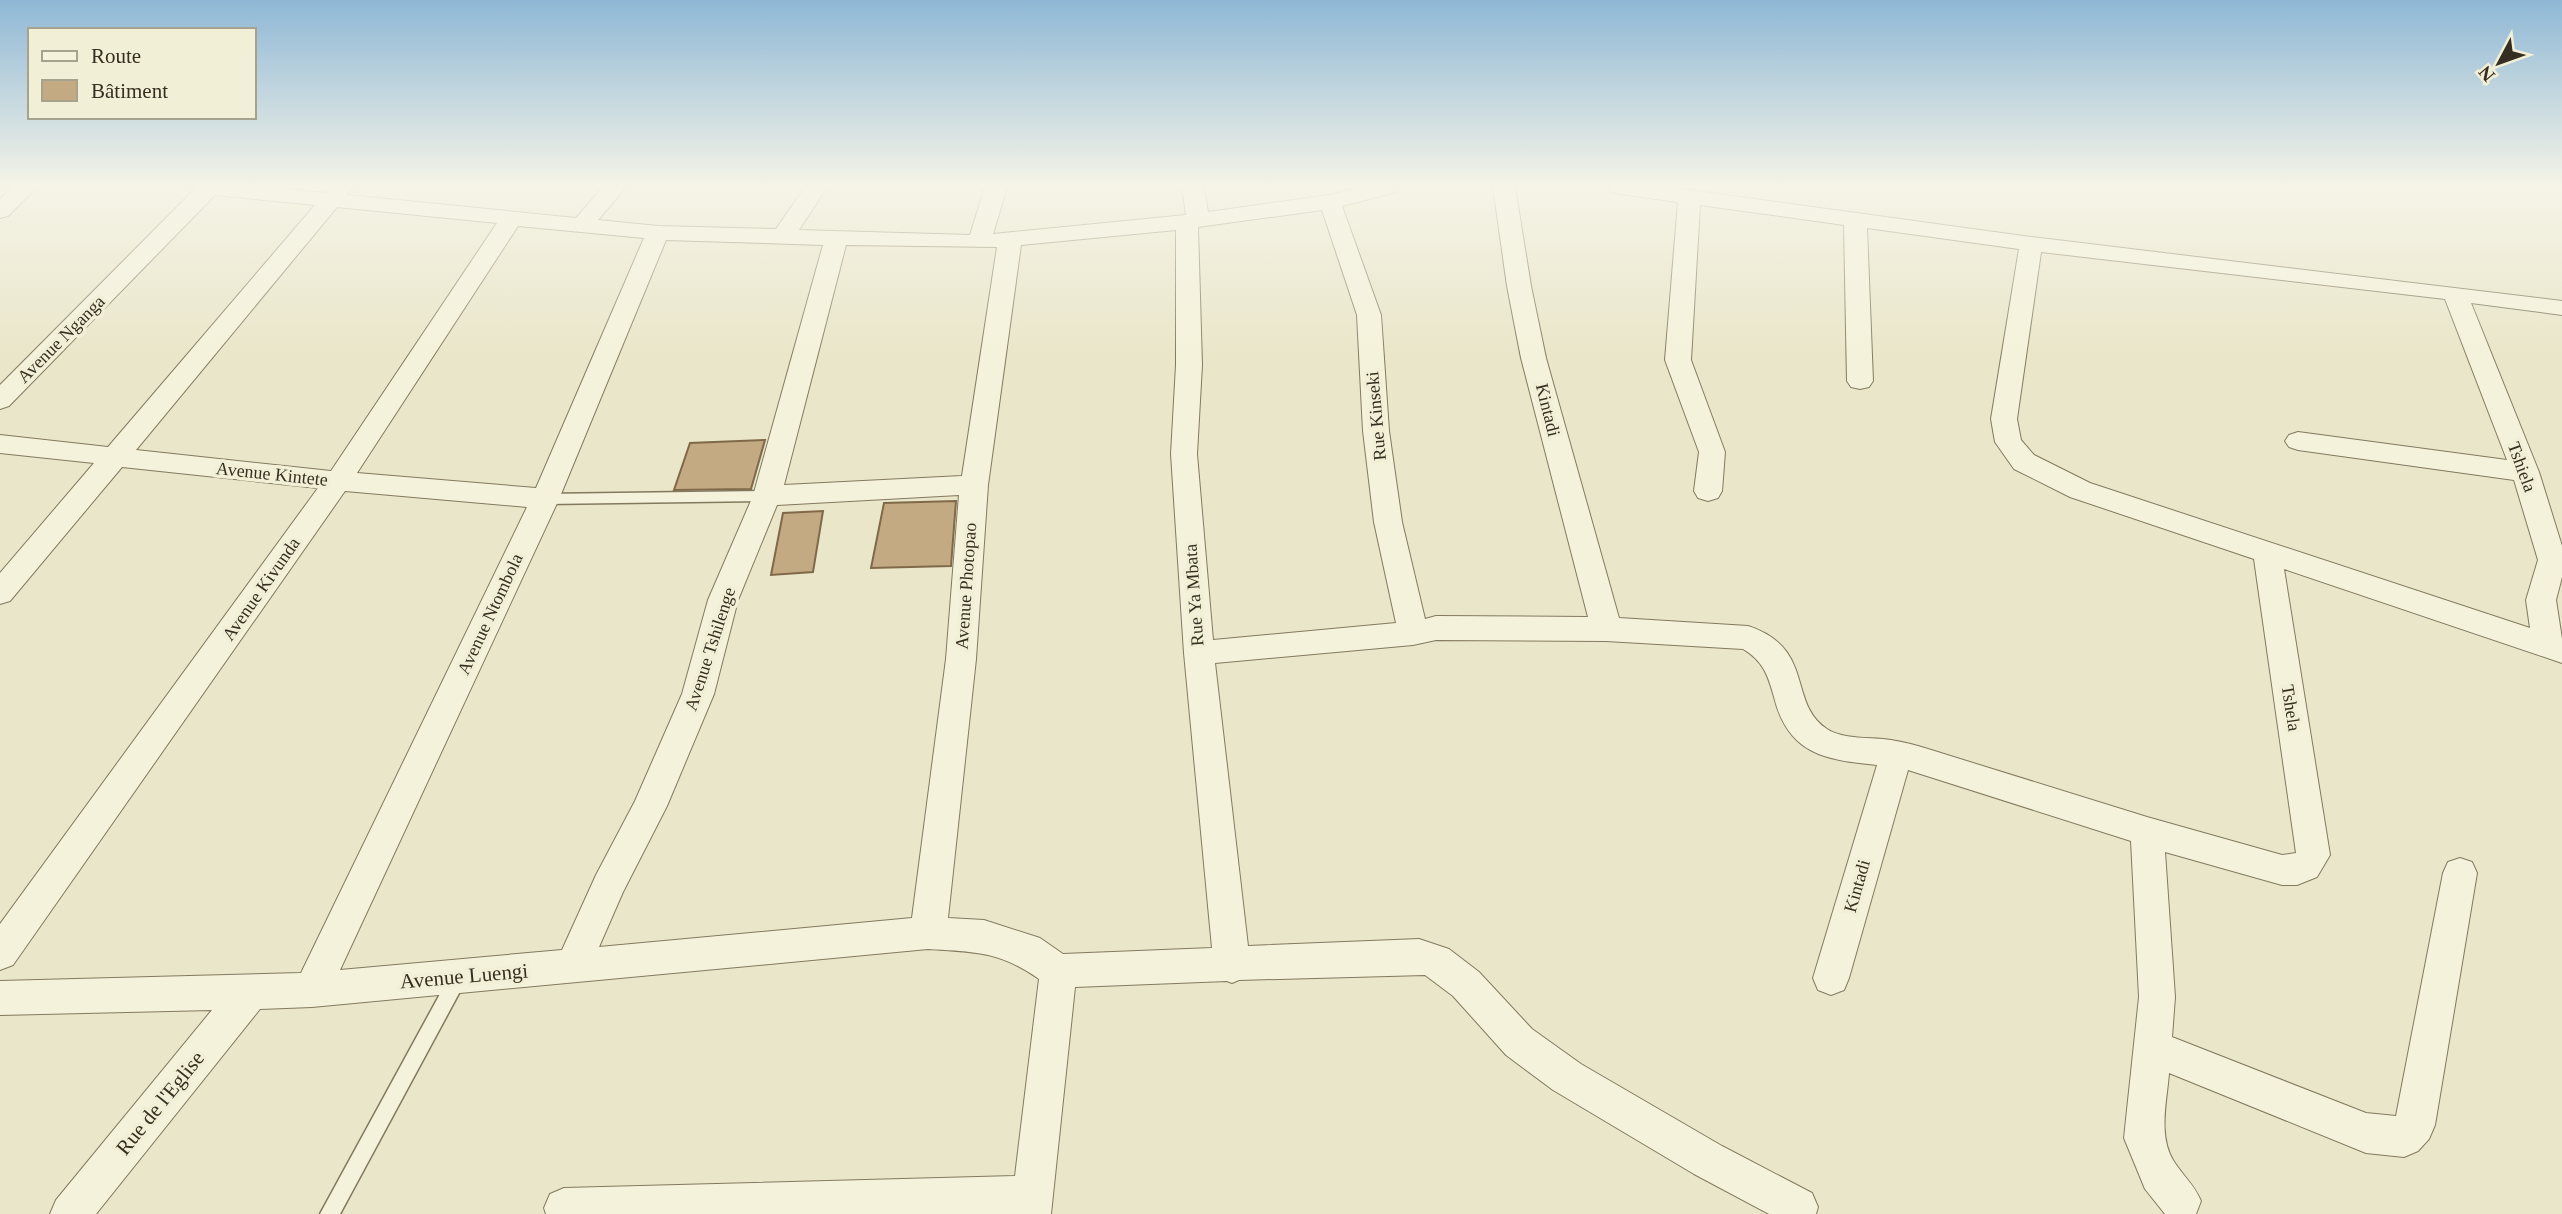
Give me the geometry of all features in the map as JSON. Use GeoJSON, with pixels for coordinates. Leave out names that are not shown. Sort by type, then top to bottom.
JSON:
{"type":"FeatureCollection","features":[{"type":"Feature","properties":{"kind":"street","name":"Avenue Nganga"},"geometry":{"type":"LineString","coordinates":[[0,400],[152,244]]}},
{"type":"Feature","properties":{"kind":"street"},"geometry":{"type":"LineString","coordinates":[[0,593],[295,244]]}},
{"type":"Feature","properties":{"kind":"street","name":"Avenue Kivunda"},"geometry":{"type":"LineString","coordinates":[[0,953],[338,481],[495,244]]}},
{"type":"Feature","properties":{"kind":"street","name":"Avenue Ntombola"},"geometry":{"type":"LineString","coordinates":[[312,990],[545,499],[653,244]]}},
{"type":"Feature","properties":{"kind":"street","name":"Avenue Tshilenge"},"geometry":{"type":"LineString","coordinates":[[573,966],[608,886],[650,806],[698,694],[723,600],[767,496],[835,244]]}},
{"type":"Feature","properties":{"kind":"street","name":"Avenue Photopao"},"geometry":{"type":"LineString","coordinates":[[928,933],[961,659],[974,485],[1009,244]]}},
{"type":"Feature","properties":{"kind":"street","name":"Rue Ya Mbata"},"geometry":{"type":"LineString","coordinates":[[1192,244],[1184,454],[1199,653],[1232,966]]}},
{"type":"Feature","properties":{"kind":"street","name":"Rue Kinseki"},"geometry":{"type":"LineString","coordinates":[[1344,244],[1369,315],[1376,431],[1388,522],[1413,633]]}},
{"type":"Feature","properties":{"kind":"street","name":"Kintadi"},"geometry":{"type":"LineString","coordinates":[[1513,244],[1525,320],[1566,480],[1592,565],[1606,629]]}},
{"type":"Feature","properties":{"kind":"street"},"geometry":{"type":"LineString","coordinates":[[1686,244],[1678,360],[1712,452],[1708,491]]}},
{"type":"Feature","properties":{"kind":"street"},"geometry":{"type":"LineString","coordinates":[[1856,244],[1860,381]]}},
{"type":"Feature","properties":{"kind":"street"},"geometry":{"type":"LineString","coordinates":[[2554,649],[2080,490],[2024,462],[2008,442],[2004,419],[2031,244],[2562,308]]}},
{"type":"Feature","properties":{"kind":"street","name":"Tshiela"},"geometry":{"type":"LineString","coordinates":[[2455,293],[2525,472],[2552,560],[2540,600],[2554,649]]}},
{"type":"Feature","properties":{"kind":"street"},"geometry":{"type":"LineString","coordinates":[[2298,441],[2525,472]]}},
{"type":"Feature","properties":{"kind":"street","name":"Avenue Kintete"},"geometry":{"type":"LineString","coordinates":[[0,444],[338,481],[545,499]]}},
{"type":"Feature","properties":{"kind":"street"},"geometry":{"type":"LineString","coordinates":[[767,496],[974,485]]}},
{"type":"Feature","properties":{"kind":"street","name":"Tshela"},"geometry":{"type":"LineString","coordinates":[[2147,832],[2282,870],[2298,871],[2309,864],[2313,855],[2267,552]]}},
{"type":"Feature","properties":{"kind":"street"},"geometry":{"type":"LineString","coordinates":[[1199,653],[1413,633],[1436,628],[1606,629],[1748,638],[1778,659],[1796,715],[1803,728],[1825,743],[1895,754],[1973,774],[2147,832],[2155,948],[2154,1048],[2144,1138],[2159,1175],[2181,1201]]}},
{"type":"Feature","properties":{"kind":"street","name":"Kintadi"},"geometry":{"type":"LineString","coordinates":[[1831,978],[1895,754]]}},
{"type":"Feature","properties":{"kind":"street"},"geometry":{"type":"LineString","coordinates":[[2154,1048],[2366,1133],[2404,1137],[2415,1125],[2460,873]]}},
{"type":"Feature","properties":{"kind":"street","name":"Avenue Luengi"},"geometry":{"type":"LineString","coordinates":[[0,998],[312,990],[928,933],[984,936],[1027,950],[1058,971]]}},
{"type":"Feature","properties":{"kind":"street"},"geometry":{"type":"LineString","coordinates":[[564,1208],[1031,1205],[1058,971],[1232,966],[1392,956],[1419,956],[1436,961],[1466,984],[1519,1042],[1567,1077],[1708,1160],[1798,1207]]}},
{"type":"Feature","properties":{"kind":"street","name":"Rue de l'Eglise"},"geometry":{"type":"LineString","coordinates":[[70,1214],[250,992]]}},
{"type":"Feature","properties":{"kind":"lane"},"geometry":{"type":"LineString","coordinates":[[545,499],[767,496]]}},
{"type":"Feature","properties":{"kind":"lane"},"geometry":{"type":"LineString","coordinates":[[330,1214],[458,976]]}},
{"type":"Feature","properties":{"kind":"building"},"geometry":{"type":"Polygon","coordinates":[[[765,440],[751,489],[674,490],[690,443],[765,440]]]}},
{"type":"Feature","properties":{"kind":"building"},"geometry":{"type":"Polygon","coordinates":[[[956,501],[951,566],[871,568],[884,503],[956,501]]]}},
{"type":"Feature","properties":{"kind":"building"},"geometry":{"type":"Polygon","coordinates":[[[823,511],[813,572],[771,575],[783,513],[823,511]]]}}]}
